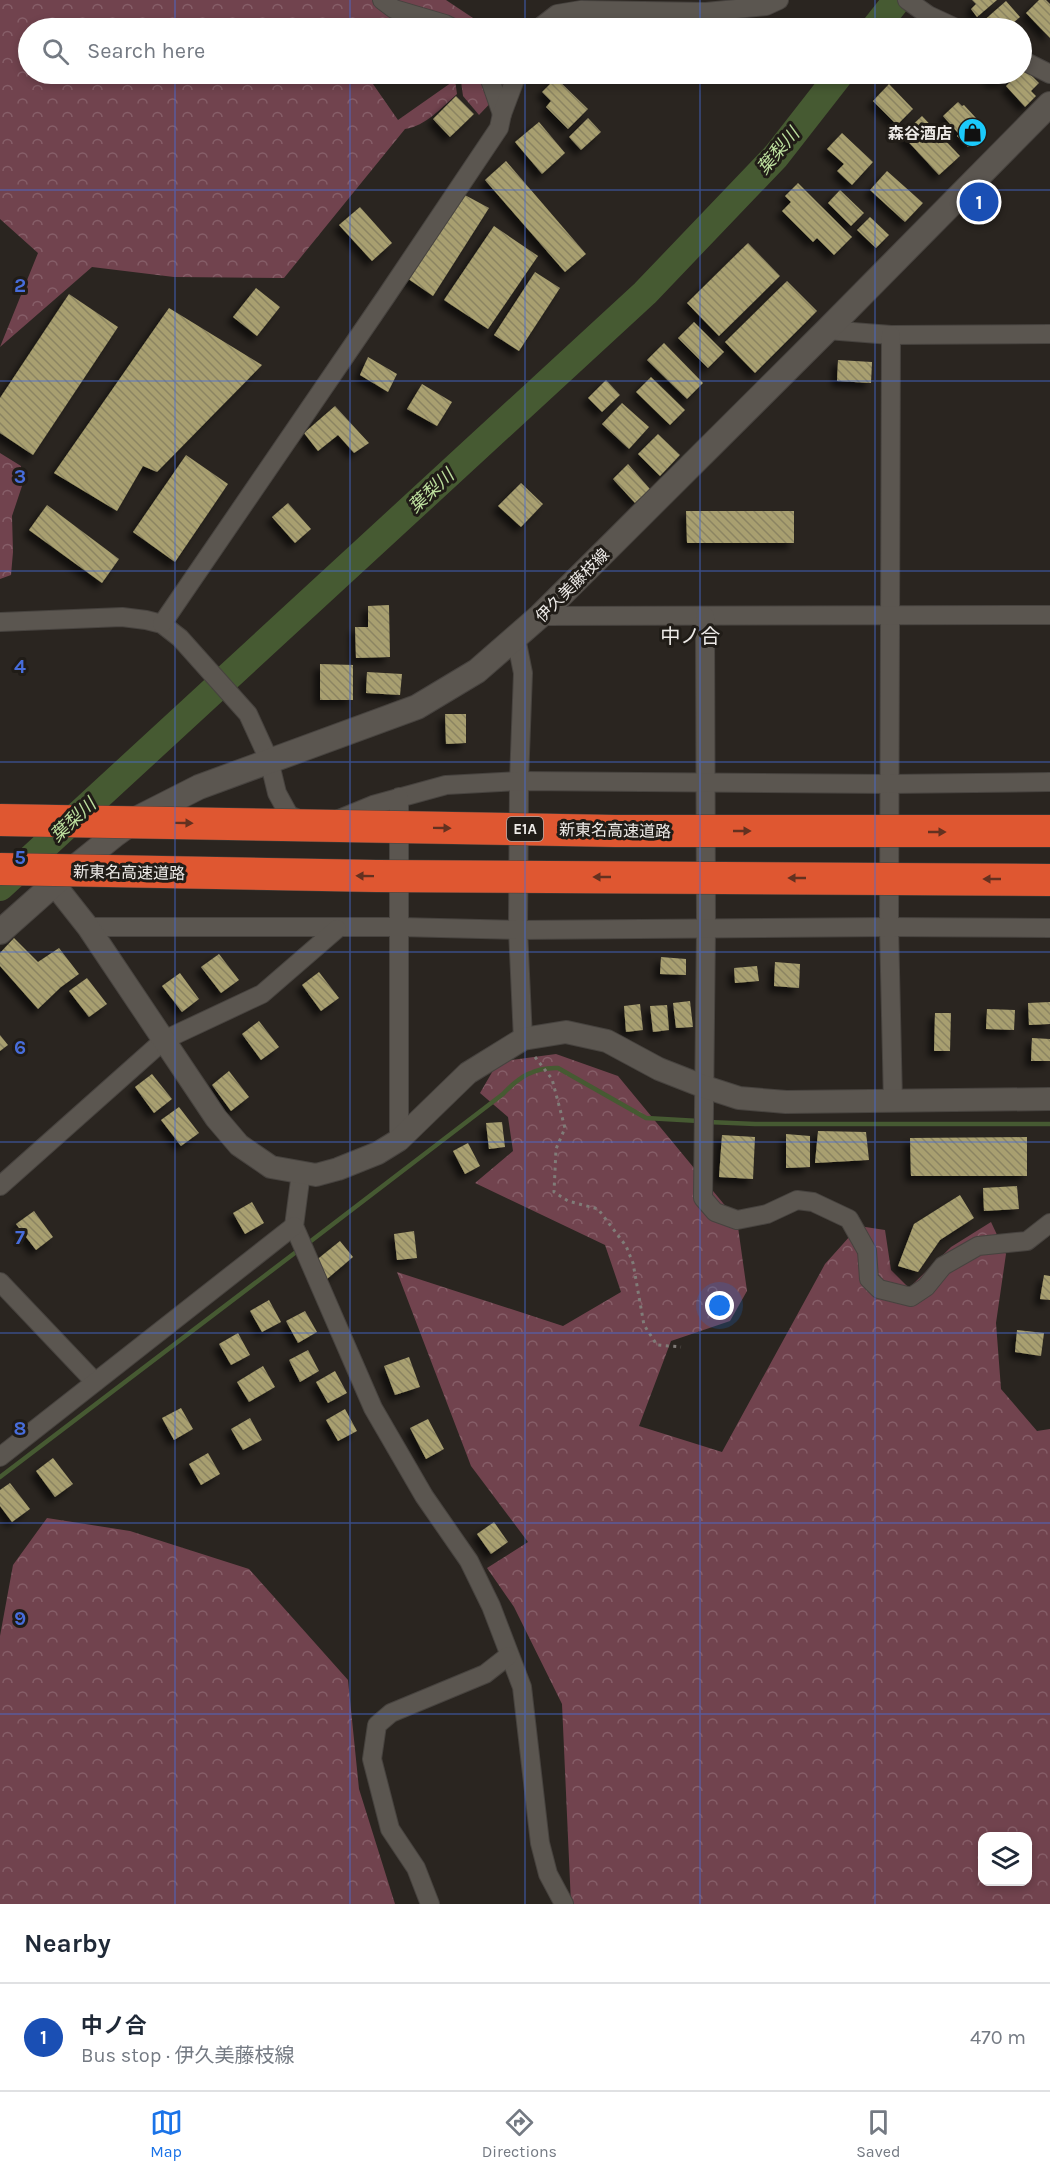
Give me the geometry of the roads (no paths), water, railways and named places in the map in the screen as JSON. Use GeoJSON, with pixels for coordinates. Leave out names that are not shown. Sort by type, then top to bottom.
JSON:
{"type":"FeatureCollection","features":[{"type":"Feature","properties":{"kind":"highway","name":"新東名高速道路"},"geometry":{"type":"LineString","coordinates":[[0,820],[615,831],[1050,831]]}},
{"type":"Feature","properties":{"kind":"highway","name":"新東名高速道路"},"geometry":{"type":"LineString","coordinates":[[0,869],[376,876],[1050,879]]}},
{"type":"Feature","properties":{"kind":"main road","name":"伊久美藤枝線"},"geometry":{"type":"LineString","coordinates":[[0,932],[54,884],[138,819],[199,787],[417,707],[477,671],[540,616],[1047,114]]}},
{"type":"Feature","properties":{"kind":"street"},"geometry":{"type":"LineString","coordinates":[[382,0],[394,9],[425,18]]}},
{"type":"Feature","properties":{"kind":"street"},"geometry":{"type":"LineString","coordinates":[[552,18],[557,14],[581,10],[706,12],[766,6],[779,0]]}},
{"type":"Feature","properties":{"kind":"street"},"geometry":{"type":"LineString","coordinates":[[907,0],[934,18]]}},
{"type":"Feature","properties":{"kind":"street"},"geometry":{"type":"LineString","coordinates":[[1032,65],[1050,74]]}},
{"type":"Feature","properties":{"kind":"street"},"geometry":{"type":"LineString","coordinates":[[492,84],[502,114]]}},
{"type":"Feature","properties":{"kind":"street"},"geometry":{"type":"LineString","coordinates":[[162,624],[499,128],[513,84]]}},
{"type":"Feature","properties":{"kind":"street"},"geometry":{"type":"LineString","coordinates":[[827,330],[891,334],[1050,334]]}},
{"type":"Feature","properties":{"kind":"street"},"geometry":{"type":"LineString","coordinates":[[891,334],[889,927],[893,1102]]}},
{"type":"Feature","properties":{"kind":"street"},"geometry":{"type":"LineString","coordinates":[[540,616],[1050,615]]}},
{"type":"Feature","properties":{"kind":"street"},"geometry":{"type":"LineString","coordinates":[[705,616],[706,929],[703,1198],[716,1212],[737,1220],[767,1214],[797,1200],[813,1202],[849,1219],[867,1251],[869,1279],[879,1289],[911,1297],[926,1287],[943,1266],[978,1246],[1027,1241],[1050,1223]]}},
{"type":"Feature","properties":{"kind":"street"},"geometry":{"type":"LineString","coordinates":[[0,621],[122,617],[162,624],[180,638],[248,714],[269,760],[277,793],[289,815],[303,822],[343,818],[373,805],[447,785],[519,781],[889,784],[1050,782]]}},
{"type":"Feature","properties":{"kind":"street"},"geometry":{"type":"LineString","coordinates":[[516,638],[523,672],[519,781],[518,930],[523,1040]]}},
{"type":"Feature","properties":{"kind":"street"},"geometry":{"type":"LineString","coordinates":[[399,797],[399,1140]]}},
{"type":"Feature","properties":{"kind":"street"},"geometry":{"type":"LineString","coordinates":[[54,884],[88,927],[216,1118],[239,1145],[271,1167],[316,1175],[378,1153],[399,1140],[468,1073],[523,1040],[566,1032],[607,1041],[659,1069],[739,1098],[786,1102],[1050,1099]]}},
{"type":"Feature","properties":{"kind":"street"},"geometry":{"type":"LineString","coordinates":[[88,927],[337,929],[399,927],[518,930],[1050,928]]}},
{"type":"Feature","properties":{"kind":"street"},"geometry":{"type":"LineString","coordinates":[[0,1186],[164,1040],[262,994],[337,929]]}},
{"type":"Feature","properties":{"kind":"street"},"geometry":{"type":"LineString","coordinates":[[301,1173],[294,1226],[373,1408],[424,1496],[469,1561],[491,1606],[508,1656],[522,1687],[540,1843],[548,1874],[564,1904]]}},
{"type":"Feature","properties":{"kind":"street"},"geometry":{"type":"LineString","coordinates":[[0,1456],[294,1226]]}},
{"type":"Feature","properties":{"kind":"street"},"geometry":{"type":"LineString","coordinates":[[0,1282],[95,1382]]}},
{"type":"Feature","properties":{"kind":"street"},"geometry":{"type":"LineString","coordinates":[[430,1904],[416,1868],[390,1829],[372,1759],[377,1725],[391,1713],[485,1674],[508,1656]]}},
{"type":"Feature","properties":{"kind":"waterway","name":"葉梨川"},"geometry":{"type":"LineString","coordinates":[[883,18],[897,0]]}},
{"type":"Feature","properties":{"kind":"waterway","name":"葉梨川"},"geometry":{"type":"LineString","coordinates":[[0,887],[645,293],[776,156],[832,84]]}},
{"type":"Feature","properties":{"kind":"waterway"},"geometry":{"type":"LineString","coordinates":[[307,1244],[515,1083],[534,1071],[558,1068],[646,1118],[699,1121]]}},
{"type":"Feature","properties":{"kind":"waterway"},"geometry":{"type":"LineString","coordinates":[[708,1122],[1050,1124]]}},
{"type":"Feature","properties":{"kind":"waterway"},"geometry":{"type":"LineString","coordinates":[[0,1477],[300,1249]]}},
{"type":"Feature","properties":{"kind":"place","name":"森谷酒店"},"geometry":{"type":"Point","coordinates":[973,133]}},
{"type":"Feature","properties":{"kind":"place","name":"中ノ合"},"geometry":{"type":"Point","coordinates":[979,202]}},
{"type":"Feature","properties":{"kind":"district","name":"中ノ合"},"geometry":{"type":"Point","coordinates":[690,636]}}]}
